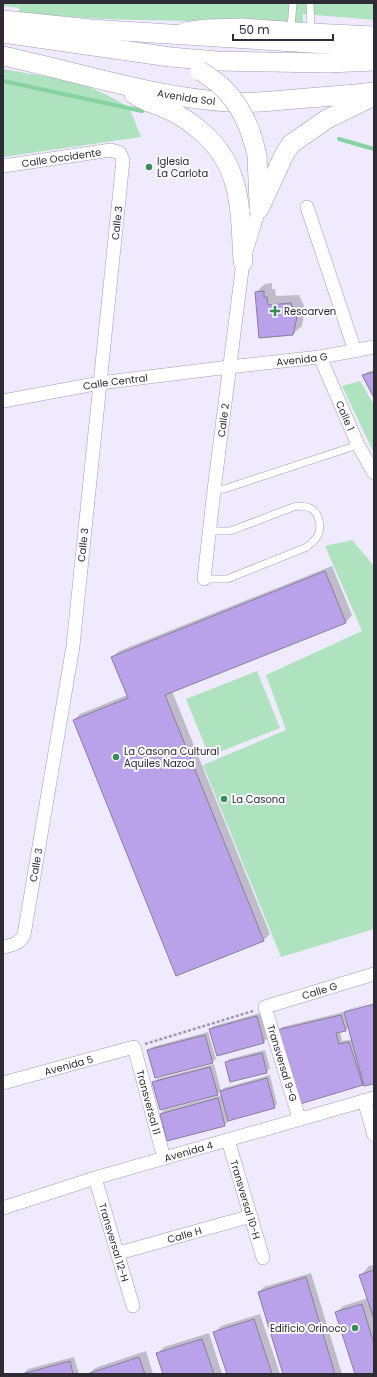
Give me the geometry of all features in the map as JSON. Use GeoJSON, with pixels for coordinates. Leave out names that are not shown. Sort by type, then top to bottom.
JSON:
{"type":"FeatureCollection","features":[{"type":"Feature","properties":{"kind":"main road"},"geometry":{"type":"LineString","coordinates":[[3,20],[91,29],[374,46]]}},
{"type":"Feature","properties":{"kind":"main road"},"geometry":{"type":"LineString","coordinates":[[3,33],[170,57],[217,61],[291,63],[374,61]]}},
{"type":"Feature","properties":{"kind":"main road","name":"Avenida Sol"},"geometry":{"type":"LineString","coordinates":[[3,56],[126,87],[198,99],[229,102],[260,102],[374,92]]}},
{"type":"Feature","properties":{"kind":"main road"},"geometry":{"type":"LineString","coordinates":[[170,57],[200,71],[219,84],[236,102],[248,125],[257,155],[259,209]]}},
{"type":"Feature","properties":{"kind":"main road"},"geometry":{"type":"LineString","coordinates":[[126,87],[142,100],[159,106],[190,122],[212,141],[225,160],[234,178],[238,197],[243,262]]}},
{"type":"Feature","properties":{"kind":"main road"},"geometry":{"type":"LineString","coordinates":[[259,209],[284,155],[291,144],[327,119],[374,96]]}},
{"type":"Feature","properties":{"kind":"street"},"geometry":{"type":"LineString","coordinates":[[156,33],[205,26],[244,25],[374,33]]}},
{"type":"Feature","properties":{"kind":"street","name":"Calle Occidente"},"geometry":{"type":"LineString","coordinates":[[3,169],[111,150],[120,153]]}},
{"type":"Feature","properties":{"kind":"street","name":"Calle 3"},"geometry":{"type":"LineString","coordinates":[[3,947],[16,945],[21,941],[24,935],[72,646],[123,160],[120,153]]}},
{"type":"Feature","properties":{"kind":"street"},"geometry":{"type":"LineString","coordinates":[[307,207],[355,351]]}},
{"type":"Feature","properties":{"kind":"street"},"geometry":{"type":"LineString","coordinates":[[243,262],[259,209]]}},
{"type":"Feature","properties":{"kind":"street","name":"Calle 2"},"geometry":{"type":"LineString","coordinates":[[204,580],[243,262]]}},
{"type":"Feature","properties":{"kind":"street","name":"Avenida G"},"geometry":{"type":"LineString","coordinates":[[229,367],[320,357],[374,347]]}},
{"type":"Feature","properties":{"kind":"street","name":"Calle 1"},"geometry":{"type":"LineString","coordinates":[[320,357],[358,445],[374,473]]}},
{"type":"Feature","properties":{"kind":"street","name":"Calle Central"},"geometry":{"type":"LineString","coordinates":[[3,401],[100,383],[229,367]]}},
{"type":"Feature","properties":{"kind":"street","name":"Calle G"},"geometry":{"type":"LineString","coordinates":[[265,1007],[374,974]]}},
{"type":"Feature","properties":{"kind":"street","name":"Transversal 9-G"},"geometry":{"type":"LineString","coordinates":[[265,1007],[299,1118]]}},
{"type":"Feature","properties":{"kind":"street","name":"Avenida 5"},"geometry":{"type":"LineString","coordinates":[[3,1083],[134,1047]]}},
{"type":"Feature","properties":{"kind":"street","name":"Transversal 11"},"geometry":{"type":"LineString","coordinates":[[134,1047],[164,1158]]}},
{"type":"Feature","properties":{"kind":"street"},"geometry":{"type":"LineString","coordinates":[[369,1099],[374,1135]]}},
{"type":"Feature","properties":{"kind":"street","name":"Avenida 4"},"geometry":{"type":"LineString","coordinates":[[3,1208],[95,1178],[369,1099]]}},
{"type":"Feature","properties":{"kind":"street","name":"Transversal 10-H"},"geometry":{"type":"LineString","coordinates":[[228,1140],[263,1258]]}},
{"type":"Feature","properties":{"kind":"street","name":"Transversal 12-H"},"geometry":{"type":"LineString","coordinates":[[95,1178],[119,1253],[133,1306]]}},
{"type":"Feature","properties":{"kind":"street","name":"Calle H"},"geometry":{"type":"LineString","coordinates":[[119,1253],[251,1216]]}},
{"type":"Feature","properties":{"kind":"lane"},"geometry":{"type":"LineString","coordinates":[[291,28],[293,3]]}},
{"type":"Feature","properties":{"kind":"lane"},"geometry":{"type":"LineString","coordinates":[[310,3],[311,30]]}},
{"type":"Feature","properties":{"kind":"lane"},"geometry":{"type":"LineString","coordinates":[[214,490],[224,489],[358,445]]}},
{"type":"Feature","properties":{"kind":"lane"},"geometry":{"type":"LineString","coordinates":[[204,580],[227,579],[307,547],[316,539],[321,527],[318,517],[313,510],[305,506],[296,506],[230,531],[209,531]]}},
{"type":"Feature","properties":{"kind":"path"},"geometry":{"type":"LineString","coordinates":[[134,1047],[265,1007]]}},
{"type":"Feature","properties":{"kind":"green space"},"geometry":{"type":"Polygon","coordinates":[[[3,3],[374,3],[374,20],[303,14],[303,22],[90,18],[19,13],[19,8],[3,6],[3,3]]]}},
{"type":"Feature","properties":{"kind":"green space"},"geometry":{"type":"Polygon","coordinates":[[[3,69],[77,82],[105,94],[129,107],[141,137],[3,157],[3,69]]]}},
{"type":"Feature","properties":{"kind":"green space"},"geometry":{"type":"Polygon","coordinates":[[[360,381],[374,405],[374,453],[342,386],[360,381]]]}},
{"type":"Feature","properties":{"kind":"green space"},"geometry":{"type":"Polygon","coordinates":[[[352,540],[374,566],[374,929],[281,957],[203,765],[286,730],[266,675],[362,631],[325,546],[352,540]]]}},
{"type":"Feature","properties":{"kind":"green space"},"geometry":{"type":"Polygon","coordinates":[[[257,671],[280,728],[209,756],[186,699],[257,671]]]}},
{"type":"Feature","properties":{"kind":"building","name":"Rescarven"},"geometry":{"type":"Polygon","coordinates":[[[264,291],[264,297],[267,297],[268,305],[291,303],[297,317],[293,335],[259,338],[255,292],[264,291]]]}},
{"type":"Feature","properties":{"kind":"building"},"geometry":{"type":"Polygon","coordinates":[[[374,372],[374,398],[362,375],[374,372]]]}},
{"type":"Feature","properties":{"kind":"building"},"geometry":{"type":"Polygon","coordinates":[[[325,571],[346,623],[165,695],[264,941],[176,976],[73,720],[128,698],[111,657],[325,571]]]}},
{"type":"Feature","properties":{"kind":"building"},"geometry":{"type":"Polygon","coordinates":[[[374,1004],[374,1084],[364,1086],[344,1012],[374,1004]]]}},
{"type":"Feature","properties":{"kind":"building"},"geometry":{"type":"Polygon","coordinates":[[[341,1015],[346,1031],[336,1033],[339,1044],[349,1042],[363,1085],[300,1104],[277,1030],[341,1015]]]}},
{"type":"Feature","properties":{"kind":"building"},"geometry":{"type":"Polygon","coordinates":[[[257,1016],[264,1043],[217,1056],[209,1029],[257,1016]]]}},
{"type":"Feature","properties":{"kind":"building"},"geometry":{"type":"Polygon","coordinates":[[[205,1035],[213,1063],[155,1078],[147,1050],[205,1035]]]}},
{"type":"Feature","properties":{"kind":"building"},"geometry":{"type":"Polygon","coordinates":[[[262,1053],[267,1073],[230,1082],[225,1062],[262,1053]]]}},
{"type":"Feature","properties":{"kind":"building"},"geometry":{"type":"Polygon","coordinates":[[[210,1067],[218,1095],[160,1110],[152,1082],[210,1067]]]}},
{"type":"Feature","properties":{"kind":"building"},"geometry":{"type":"Polygon","coordinates":[[[267,1078],[275,1108],[228,1121],[220,1091],[267,1078]]]}},
{"type":"Feature","properties":{"kind":"building"},"geometry":{"type":"Polygon","coordinates":[[[218,1098],[225,1126],[167,1141],[160,1114],[218,1098]]]}},
{"type":"Feature","properties":{"kind":"building"},"geometry":{"type":"Polygon","coordinates":[[[374,1270],[374,1319],[359,1275],[374,1270]]]}},
{"type":"Feature","properties":{"kind":"building"},"geometry":{"type":"Polygon","coordinates":[[[306,1277],[335,1374],[283,1374],[258,1292],[306,1277]]]}},
{"type":"Feature","properties":{"kind":"building","name":"Edificio Orinoco"},"geometry":{"type":"Polygon","coordinates":[[[362,1304],[374,1344],[374,1374],[355,1374],[335,1312],[362,1304]]]}},
{"type":"Feature","properties":{"kind":"building"},"geometry":{"type":"Polygon","coordinates":[[[254,1319],[272,1374],[227,1374],[213,1332],[254,1319]]]}},
{"type":"Feature","properties":{"kind":"building"},"geometry":{"type":"Polygon","coordinates":[[[202,1339],[214,1374],[163,1374],[156,1353],[202,1339]]]}},
{"type":"Feature","properties":{"kind":"building"},"geometry":{"type":"Polygon","coordinates":[[[139,1357],[145,1374],[87,1374],[139,1357]]]}},
{"type":"Feature","properties":{"kind":"building"},"geometry":{"type":"Polygon","coordinates":[[[70,1361],[73,1374],[22,1374],[70,1361]]]}},
{"type":"Feature","properties":{"kind":"waterway"},"geometry":{"type":"LineString","coordinates":[[3,81],[142,111]]}},
{"type":"Feature","properties":{"kind":"waterway"},"geometry":{"type":"LineString","coordinates":[[339,139],[374,149]]}},
{"type":"Feature","properties":{"kind":"place","name":"Iglesia La Carlota"},"geometry":{"type":"Point","coordinates":[149,167]}},
{"type":"Feature","properties":{"kind":"place","name":"Rescarven"},"geometry":{"type":"Point","coordinates":[275,311]}},
{"type":"Feature","properties":{"kind":"place","name":"La Casona Cultural Aquiles Nazoa"},"geometry":{"type":"Point","coordinates":[116,757]}},
{"type":"Feature","properties":{"kind":"place","name":"La Casona"},"geometry":{"type":"Point","coordinates":[224,799]}},
{"type":"Feature","properties":{"kind":"place","name":"Edificio Orinoco"},"geometry":{"type":"Point","coordinates":[355,1328]}}]}
